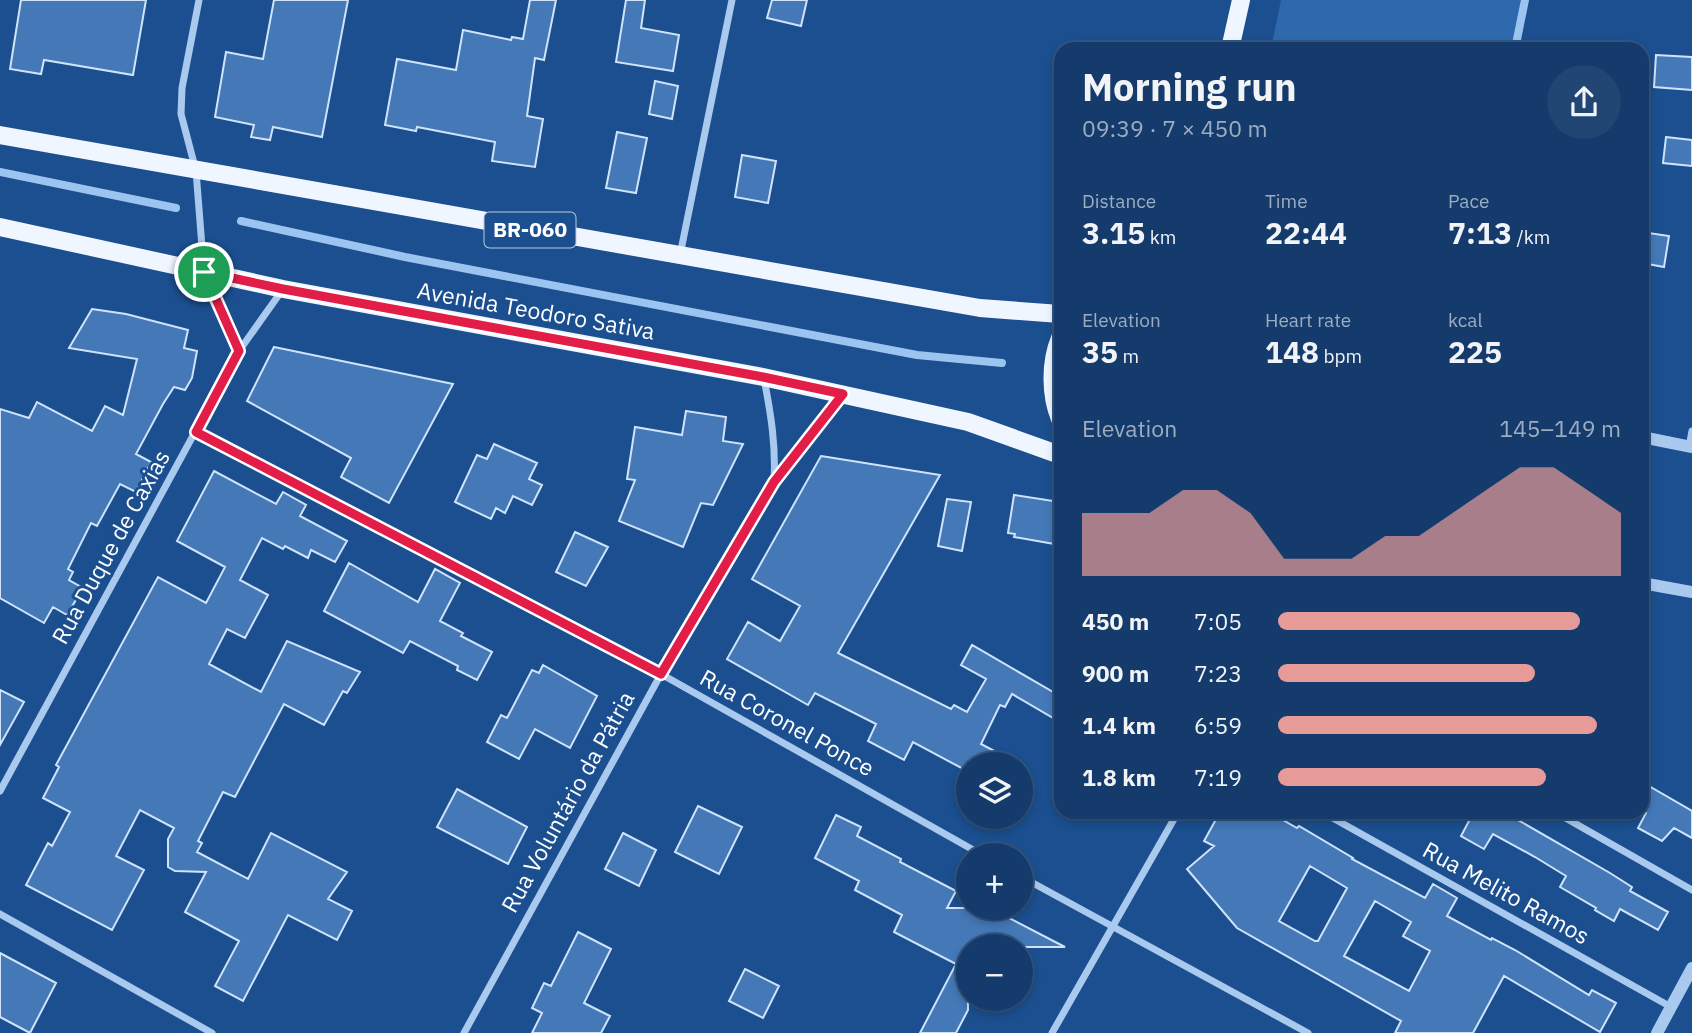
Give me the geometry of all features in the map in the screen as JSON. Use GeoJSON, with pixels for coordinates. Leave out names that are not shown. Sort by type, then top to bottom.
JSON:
{"type":"FeatureCollection","features":[{"type":"Feature","properties":{"kind":"main road"},"geometry":{"type":"LineString","coordinates":[[1232,42],[1241,0]]}},
{"type":"Feature","properties":{"kind":"main road","name":"BR-060"},"geometry":{"type":"LineString","coordinates":[[0,135],[980,308],[1054,314]]}},
{"type":"Feature","properties":{"kind":"main road","name":"Avenida Teodoro Sativa"},"geometry":{"type":"LineString","coordinates":[[0,227],[283,289],[843,394],[968,422],[1054,453]]}},
{"type":"Feature","properties":{"kind":"main road"},"geometry":{"type":"LineString","coordinates":[[1054,366],[1054,389]]}},
{"type":"Feature","properties":{"kind":"street"},"geometry":{"type":"LineString","coordinates":[[199,0],[182,88],[181,114],[195,171],[204,272],[239,351]]}},
{"type":"Feature","properties":{"kind":"street"},"geometry":{"type":"LineString","coordinates":[[680,256],[732,0]]}},
{"type":"Feature","properties":{"kind":"street","name":"Rua Duque de Caxias"},"geometry":{"type":"LineString","coordinates":[[0,792],[239,351],[283,289]]}},
{"type":"Feature","properties":{"kind":"street"},"geometry":{"type":"LineString","coordinates":[[763,377],[773,424],[774,482]]}},
{"type":"Feature","properties":{"kind":"street","name":"Rua Voluntário da Pátria"},"geometry":{"type":"LineString","coordinates":[[464,1033],[661,674],[774,482],[843,394]]}},
{"type":"Feature","properties":{"kind":"street","name":"Rua Coronel Ponce"},"geometry":{"type":"LineString","coordinates":[[196,432],[661,674],[961,843]]}},
{"type":"Feature","properties":{"kind":"street"},"geometry":{"type":"LineString","coordinates":[[1649,438],[1690,447],[1692,432]]}},
{"type":"Feature","properties":{"kind":"street"},"geometry":{"type":"LineString","coordinates":[[1649,584],[1692,592]]}},
{"type":"Feature","properties":{"kind":"street"},"geometry":{"type":"LineString","coordinates":[[1052,1033],[1174,819]]}},
{"type":"Feature","properties":{"kind":"street","name":"Rua Melito Ramos"},"geometry":{"type":"LineString","coordinates":[[1335,819],[1672,1007]]}},
{"type":"Feature","properties":{"kind":"street"},"geometry":{"type":"LineString","coordinates":[[1567,819],[1692,890]]}},
{"type":"Feature","properties":{"kind":"street"},"geometry":{"type":"LineString","coordinates":[[1033,883],[1308,1033]]}},
{"type":"Feature","properties":{"kind":"street"},"geometry":{"type":"LineString","coordinates":[[0,914],[212,1033]]}},
{"type":"Feature","properties":{"kind":"street"},"geometry":{"type":"LineString","coordinates":[[1657,1033],[1692,968]]}},
{"type":"Feature","properties":{"kind":"shaded area"},"geometry":{"type":"Polygon","coordinates":[[[1281,0],[1528,0],[1521,42],[1272,42],[1281,0]]]}},
{"type":"Feature","properties":{"kind":"building"},"geometry":{"type":"Polygon","coordinates":[[[21,0],[146,0],[133,75],[44,60],[41,74],[10,69],[21,0]]]}},
{"type":"Feature","properties":{"kind":"building"},"geometry":{"type":"Polygon","coordinates":[[[274,0],[348,0],[322,137],[273,127],[270,140],[251,137],[254,125],[215,117],[226,52],[263,59],[274,0]]]}},
{"type":"Feature","properties":{"kind":"building"},"geometry":{"type":"Polygon","coordinates":[[[530,0],[556,0],[544,60],[535,58],[527,116],[543,119],[535,167],[492,161],[495,142],[417,127],[416,131],[385,125],[397,59],[456,70],[463,30],[511,40],[512,37],[523,39],[530,0]]]}},
{"type":"Feature","properties":{"kind":"building"},"geometry":{"type":"Polygon","coordinates":[[[626,0],[645,0],[641,28],[679,35],[673,71],[616,62],[626,0]]]}},
{"type":"Feature","properties":{"kind":"building"},"geometry":{"type":"Polygon","coordinates":[[[772,0],[807,0],[801,26],[767,18],[772,0]]]}},
{"type":"Feature","properties":{"kind":"building"},"geometry":{"type":"Polygon","coordinates":[[[1656,55],[1692,57],[1692,90],[1654,87],[1656,55]]]}},
{"type":"Feature","properties":{"kind":"building"},"geometry":{"type":"Polygon","coordinates":[[[655,81],[678,86],[672,119],[649,114],[655,81]]]}},
{"type":"Feature","properties":{"kind":"building"},"geometry":{"type":"Polygon","coordinates":[[[617,132],[647,138],[636,193],[606,188],[617,132]]]}},
{"type":"Feature","properties":{"kind":"building"},"geometry":{"type":"Polygon","coordinates":[[[1666,137],[1692,140],[1692,166],[1663,163],[1666,137]]]}},
{"type":"Feature","properties":{"kind":"building"},"geometry":{"type":"Polygon","coordinates":[[[742,155],[776,161],[768,203],[735,197],[742,155]]]}},
{"type":"Feature","properties":{"kind":"building"},"geometry":{"type":"Polygon","coordinates":[[[1649,233],[1669,236],[1664,267],[1649,264],[1649,233]]]}},
{"type":"Feature","properties":{"kind":"building"},"geometry":{"type":"Polygon","coordinates":[[[92,309],[126,314],[188,330],[184,348],[197,351],[192,378],[185,390],[174,387],[136,454],[151,462],[136,492],[120,484],[97,526],[91,523],[68,569],[73,572],[69,580],[83,588],[67,615],[53,607],[44,623],[0,598],[0,409],[29,418],[37,402],[92,431],[105,406],[123,415],[137,359],[69,348],[92,309]]]}},
{"type":"Feature","properties":{"kind":"building"},"geometry":{"type":"Polygon","coordinates":[[[274,347],[453,384],[389,503],[341,477],[351,458],[247,401],[274,347]]]}},
{"type":"Feature","properties":{"kind":"building"},"geometry":{"type":"Polygon","coordinates":[[[686,411],[726,417],[723,441],[743,444],[713,505],[701,503],[683,547],[619,521],[635,480],[627,479],[635,427],[682,435],[686,411]]]}},
{"type":"Feature","properties":{"kind":"building"},"geometry":{"type":"Polygon","coordinates":[[[494,444],[537,463],[529,479],[542,485],[532,505],[513,496],[505,513],[496,508],[491,519],[455,502],[477,455],[487,459],[494,444]]]}},
{"type":"Feature","properties":{"kind":"building"},"geometry":{"type":"Polygon","coordinates":[[[821,456],[940,475],[838,653],[951,709],[954,705],[967,712],[986,679],[961,665],[972,645],[1054,693],[1054,718],[1012,694],[1005,707],[1000,705],[981,744],[996,752],[956,752],[956,765],[913,742],[904,760],[868,741],[876,724],[815,693],[808,705],[727,659],[748,622],[780,641],[800,606],[752,579],[821,456]]]}},
{"type":"Feature","properties":{"kind":"building"},"geometry":{"type":"Polygon","coordinates":[[[214,471],[276,504],[283,492],[306,505],[300,516],[347,541],[335,562],[311,550],[308,558],[262,538],[240,580],[268,595],[245,638],[227,629],[209,664],[261,692],[287,641],[360,672],[347,693],[343,691],[324,725],[284,704],[235,797],[223,792],[198,841],[202,843],[197,852],[248,879],[271,833],[347,872],[328,899],[352,911],[337,940],[288,915],[243,1001],[215,986],[239,941],[185,912],[206,872],[175,871],[168,867],[168,839],[174,828],[140,810],[116,856],[144,870],[112,930],[26,885],[48,843],[52,846],[70,812],[43,798],[59,767],[56,765],[158,577],[206,603],[225,567],[177,541],[214,471]]]}},
{"type":"Feature","properties":{"kind":"building"},"geometry":{"type":"Polygon","coordinates":[[[1014,495],[1054,501],[1054,544],[1014,537],[1015,534],[1008,533],[1014,495]]]}},
{"type":"Feature","properties":{"kind":"building"},"geometry":{"type":"Polygon","coordinates":[[[947,499],[971,502],[962,551],[938,546],[947,499]]]}},
{"type":"Feature","properties":{"kind":"building"},"geometry":{"type":"Polygon","coordinates":[[[575,532],[608,547],[586,586],[556,572],[575,532]]]}},
{"type":"Feature","properties":{"kind":"building"},"geometry":{"type":"Polygon","coordinates":[[[349,563],[418,602],[435,569],[460,583],[440,621],[463,633],[461,636],[492,652],[477,680],[457,670],[458,666],[410,641],[403,653],[324,611],[349,563]]]}},
{"type":"Feature","properties":{"kind":"building"},"geometry":{"type":"Polygon","coordinates":[[[543,665],[597,696],[570,748],[535,729],[519,759],[487,742],[501,715],[507,718],[532,670],[539,673],[543,665]]]}},
{"type":"Feature","properties":{"kind":"building"},"geometry":{"type":"Polygon","coordinates":[[[0,690],[24,702],[0,745],[0,690]]]}},
{"type":"Feature","properties":{"kind":"building"},"geometry":{"type":"Polygon","coordinates":[[[1649,786],[1692,811],[1692,838],[1674,828],[1662,841],[1638,828],[1643,819],[1649,819],[1649,786]]]}},
{"type":"Feature","properties":{"kind":"building"},"geometry":{"type":"Polygon","coordinates":[[[457,789],[527,827],[508,864],[437,827],[457,789]]]}},
{"type":"Feature","properties":{"kind":"building"},"geometry":{"type":"Polygon","coordinates":[[[698,806],[742,827],[719,874],[675,852],[698,806]]]}},
{"type":"Feature","properties":{"kind":"building"},"geometry":{"type":"Polygon","coordinates":[[[836,815],[861,827],[857,836],[956,891],[947,908],[956,908],[956,920],[1013,920],[1065,947],[1033,947],[1033,934],[956,934],[956,964],[894,932],[902,915],[855,890],[859,881],[815,858],[836,815]]]}},
{"type":"Feature","properties":{"kind":"building"},"geometry":{"type":"Polygon","coordinates":[[[1216,819],[1281,819],[1297,828],[1299,826],[1352,859],[1425,898],[1433,884],[1457,898],[1447,916],[1515,950],[1589,995],[1592,990],[1616,1003],[1600,1032],[1504,976],[1473,1033],[1395,1033],[1401,1021],[1237,928],[1187,869],[1214,846],[1204,841],[1216,819]],[[1310,866],[1279,921],[1318,941],[1347,888],[1310,866]],[[1375,901],[1344,956],[1409,991],[1430,951],[1403,936],[1411,922],[1375,901]]]}},
{"type":"Feature","properties":{"kind":"building"},"geometry":{"type":"Polygon","coordinates":[[[1465,819],[1516,819],[1610,873],[1632,887],[1630,891],[1668,912],[1658,930],[1620,909],[1614,921],[1560,887],[1566,876],[1535,857],[1493,834],[1484,849],[1461,836],[1469,821],[1465,819]]]}},
{"type":"Feature","properties":{"kind":"building"},"geometry":{"type":"Polygon","coordinates":[[[623,833],[656,850],[639,886],[605,869],[623,833]]]}},
{"type":"Feature","properties":{"kind":"building"},"geometry":{"type":"Polygon","coordinates":[[[578,932],[611,949],[584,1003],[610,1016],[601,1033],[532,1033],[542,1013],[532,1008],[544,983],[551,986],[578,932]]]}},
{"type":"Feature","properties":{"kind":"building"},"geometry":{"type":"Polygon","coordinates":[[[0,953],[56,983],[30,1033],[0,1017],[0,953]]]}},
{"type":"Feature","properties":{"kind":"building"},"geometry":{"type":"Polygon","coordinates":[[[956,964],[956,1011],[967,1011],[956,1033],[920,1033],[956,964]]]}},
{"type":"Feature","properties":{"kind":"building"},"geometry":{"type":"Polygon","coordinates":[[[745,969],[779,986],[763,1018],[729,1001],[745,969]]]}},
{"type":"Feature","properties":{"kind":"waterway"},"geometry":{"type":"LineString","coordinates":[[1516,42],[1525,0]]}},
{"type":"Feature","properties":{"kind":"waterway"},"geometry":{"type":"LineString","coordinates":[[0,172],[176,208]]}},
{"type":"Feature","properties":{"kind":"waterway"},"geometry":{"type":"LineString","coordinates":[[241,221],[405,257],[917,355],[1002,363]]}},
{"type":"Feature","properties":{"kind":"route"},"geometry":{"type":"LineString","coordinates":[[204,272],[843,394],[797,449],[774,482],[661,674],[196,432],[239,351],[204,272]]}}]}
